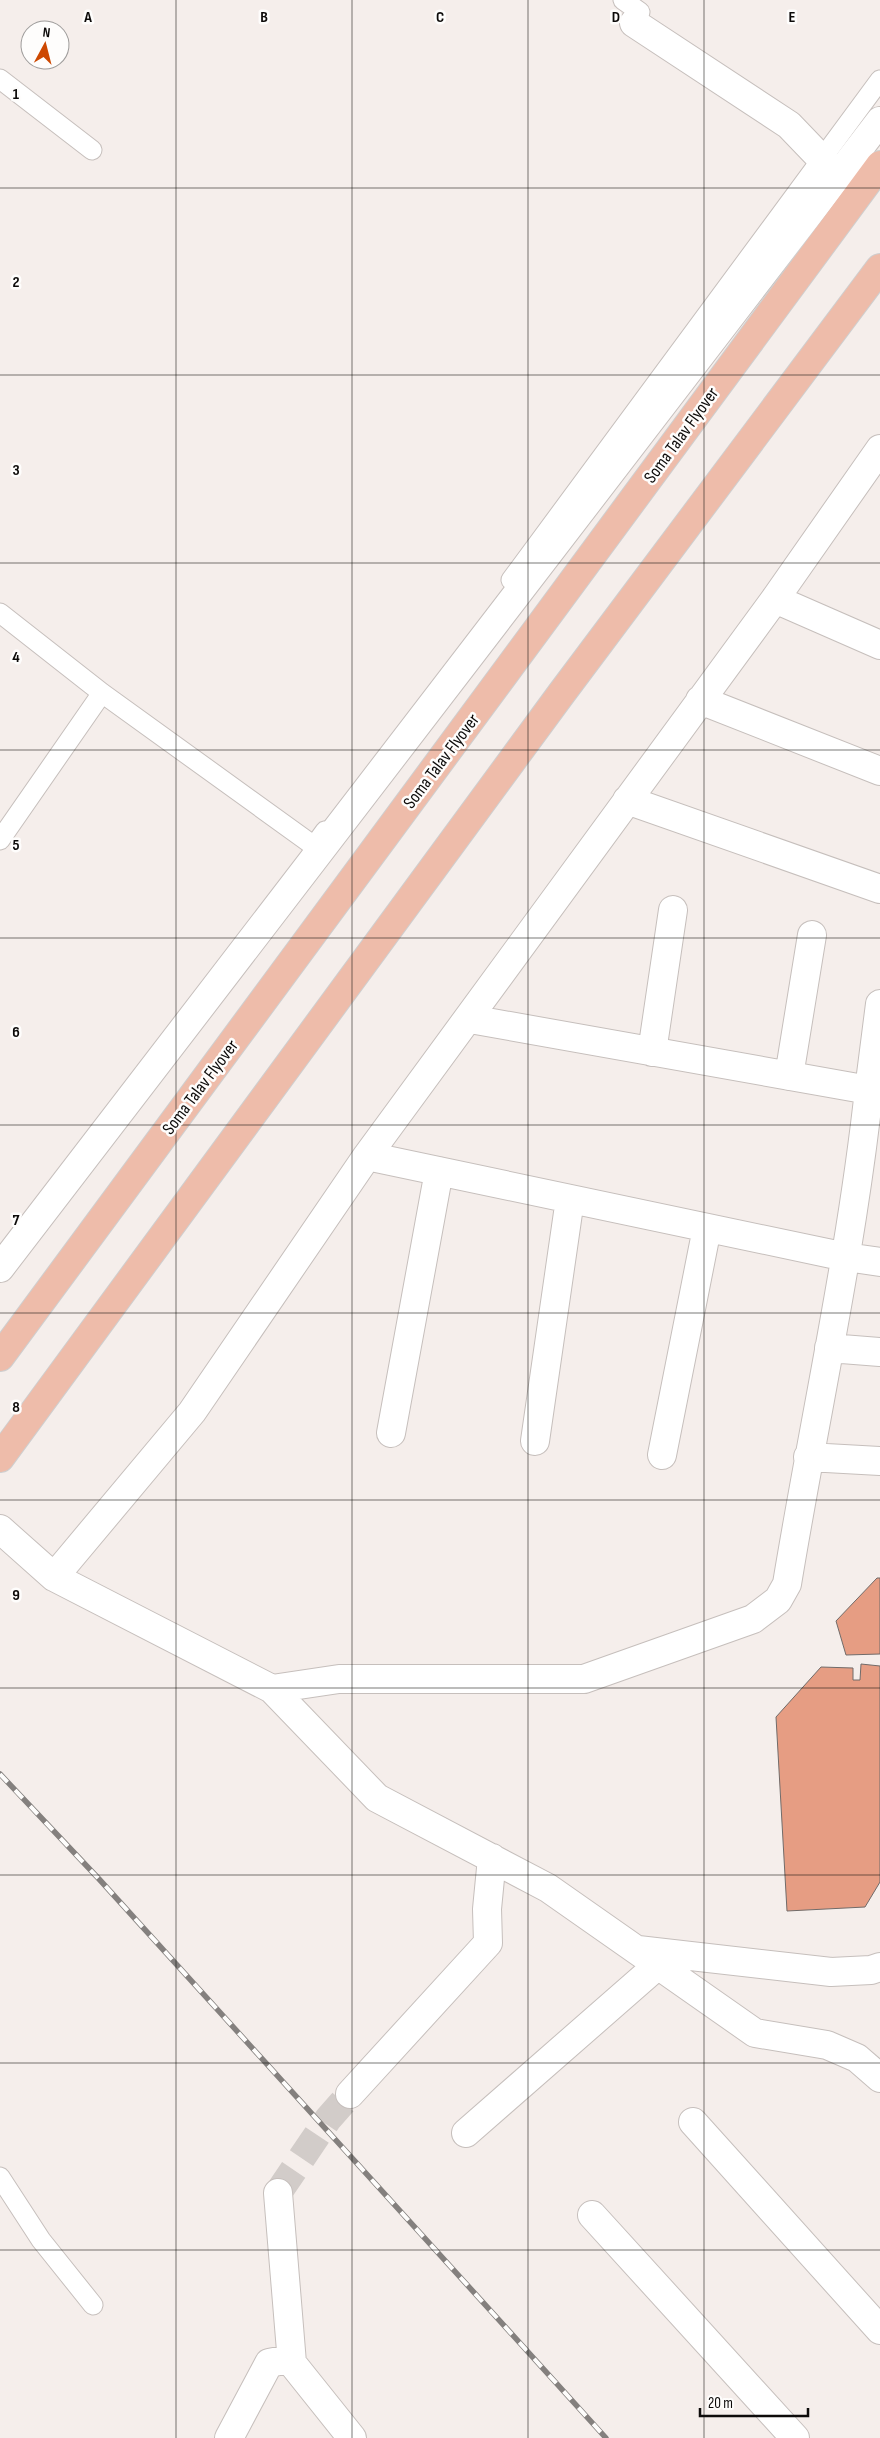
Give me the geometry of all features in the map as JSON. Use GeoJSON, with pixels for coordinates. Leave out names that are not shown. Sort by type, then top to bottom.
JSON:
{"type":"FeatureCollection","features":[{"type":"Feature","properties":{"kind":"main road","name":"Soma Talav Flyover"},"geometry":{"type":"LineString","coordinates":[[0,1357],[880,165]]}},
{"type":"Feature","properties":{"kind":"main road"},"geometry":{"type":"LineString","coordinates":[[0,1458],[561,694],[880,268]]}},
{"type":"Feature","properties":{"kind":"street"},"geometry":{"type":"LineString","coordinates":[[632,12],[790,125],[830,168]]}},
{"type":"Feature","properties":{"kind":"street"},"geometry":{"type":"LineString","coordinates":[[0,1268],[830,168],[880,121]]}},
{"type":"Feature","properties":{"kind":"street"},"geometry":{"type":"LineString","coordinates":[[54,1577],[192,1412],[367,1156],[470,1019],[626,800],[775,599],[880,448]]}},
{"type":"Feature","properties":{"kind":"street"},"geometry":{"type":"LineString","coordinates":[[775,599],[880,645]]}},
{"type":"Feature","properties":{"kind":"street"},"geometry":{"type":"LineString","coordinates":[[700,700],[880,771]]}},
{"type":"Feature","properties":{"kind":"street"},"geometry":{"type":"LineString","coordinates":[[626,800],[880,889]]}},
{"type":"Feature","properties":{"kind":"street"},"geometry":{"type":"LineString","coordinates":[[652,1052],[673,910]]}},
{"type":"Feature","properties":{"kind":"street"},"geometry":{"type":"LineString","coordinates":[[789,1076],[812,935]]}},
{"type":"Feature","properties":{"kind":"street"},"geometry":{"type":"LineString","coordinates":[[272,1689],[339,1679],[584,1679],[753,1619],[778,1600],[787,1584],[808,1457],[846,1257],[872,1134],[869,1090],[880,1004]]}},
{"type":"Feature","properties":{"kind":"street"},"geometry":{"type":"LineString","coordinates":[[470,1019],[869,1090]]}},
{"type":"Feature","properties":{"kind":"street"},"geometry":{"type":"LineString","coordinates":[[367,1156],[846,1257],[880,1262]]}},
{"type":"Feature","properties":{"kind":"street"},"geometry":{"type":"LineString","coordinates":[[391,1433],[439,1171]]}},
{"type":"Feature","properties":{"kind":"street"},"geometry":{"type":"LineString","coordinates":[[535,1441],[570,1199]]}},
{"type":"Feature","properties":{"kind":"street"},"geometry":{"type":"LineString","coordinates":[[662,1455],[707,1228]]}},
{"type":"Feature","properties":{"kind":"street"},"geometry":{"type":"LineString","coordinates":[[829,1348],[880,1352]]}},
{"type":"Feature","properties":{"kind":"street"},"geometry":{"type":"LineString","coordinates":[[808,1457],[880,1461]]}},
{"type":"Feature","properties":{"kind":"street"},"geometry":{"type":"LineString","coordinates":[[0,1529],[54,1577],[272,1689],[377,1798],[548,1888],[755,2033],[827,2045],[857,2058],[880,2078]]}},
{"type":"Feature","properties":{"kind":"street"},"geometry":{"type":"LineString","coordinates":[[350,2094],[488,1943],[487,1910],[492,1858]]}},
{"type":"Feature","properties":{"kind":"street"},"geometry":{"type":"LineString","coordinates":[[466,2133],[648,1957],[831,1972],[871,1970],[880,1967]]}},
{"type":"Feature","properties":{"kind":"street"},"geometry":{"type":"LineString","coordinates":[[693,2122],[880,2330]]}},
{"type":"Feature","properties":{"kind":"street"},"geometry":{"type":"LineString","coordinates":[[278,2193],[292,2363]]}},
{"type":"Feature","properties":{"kind":"street"},"geometry":{"type":"LineString","coordinates":[[592,2214],[795,2438]]}},
{"type":"Feature","properties":{"kind":"street"},"geometry":{"type":"LineString","coordinates":[[229,2438],[269,2363],[284,2360],[292,2363],[352,2438]]}},
{"type":"Feature","properties":{"kind":"lane"},"geometry":{"type":"LineString","coordinates":[[0,79],[92,150]]}},
{"type":"Feature","properties":{"kind":"lane"},"geometry":{"type":"LineString","coordinates":[[0,613],[102,693],[314,846],[830,168],[880,80]]}},
{"type":"Feature","properties":{"kind":"lane"},"geometry":{"type":"LineString","coordinates":[[0,840],[102,693]]}},
{"type":"Feature","properties":{"kind":"lane"},"geometry":{"type":"LineString","coordinates":[[0,2177],[41,2240],[93,2305]]}},
{"type":"Feature","properties":{"kind":"building"},"geometry":{"type":"Polygon","coordinates":[[[877,1578],[880,1578],[880,1654],[846,1655],[836,1621],[877,1578]]]}},
{"type":"Feature","properties":{"kind":"building"},"geometry":{"type":"Polygon","coordinates":[[[861,1664],[880,1666],[880,1882],[865,1907],[787,1911],[776,1717],[821,1667],[853,1668],[853,1680],[860,1680],[861,1664]]]}},
{"type":"Feature","properties":{"kind":"tunnel"},"geometry":{"type":"LineString","coordinates":[[278,2193],[328,2119],[350,2094]]}},
{"type":"Feature","properties":{"kind":"railway"},"geometry":{"type":"LineString","coordinates":[[0,1774],[99,1879],[606,2438]]}}]}
